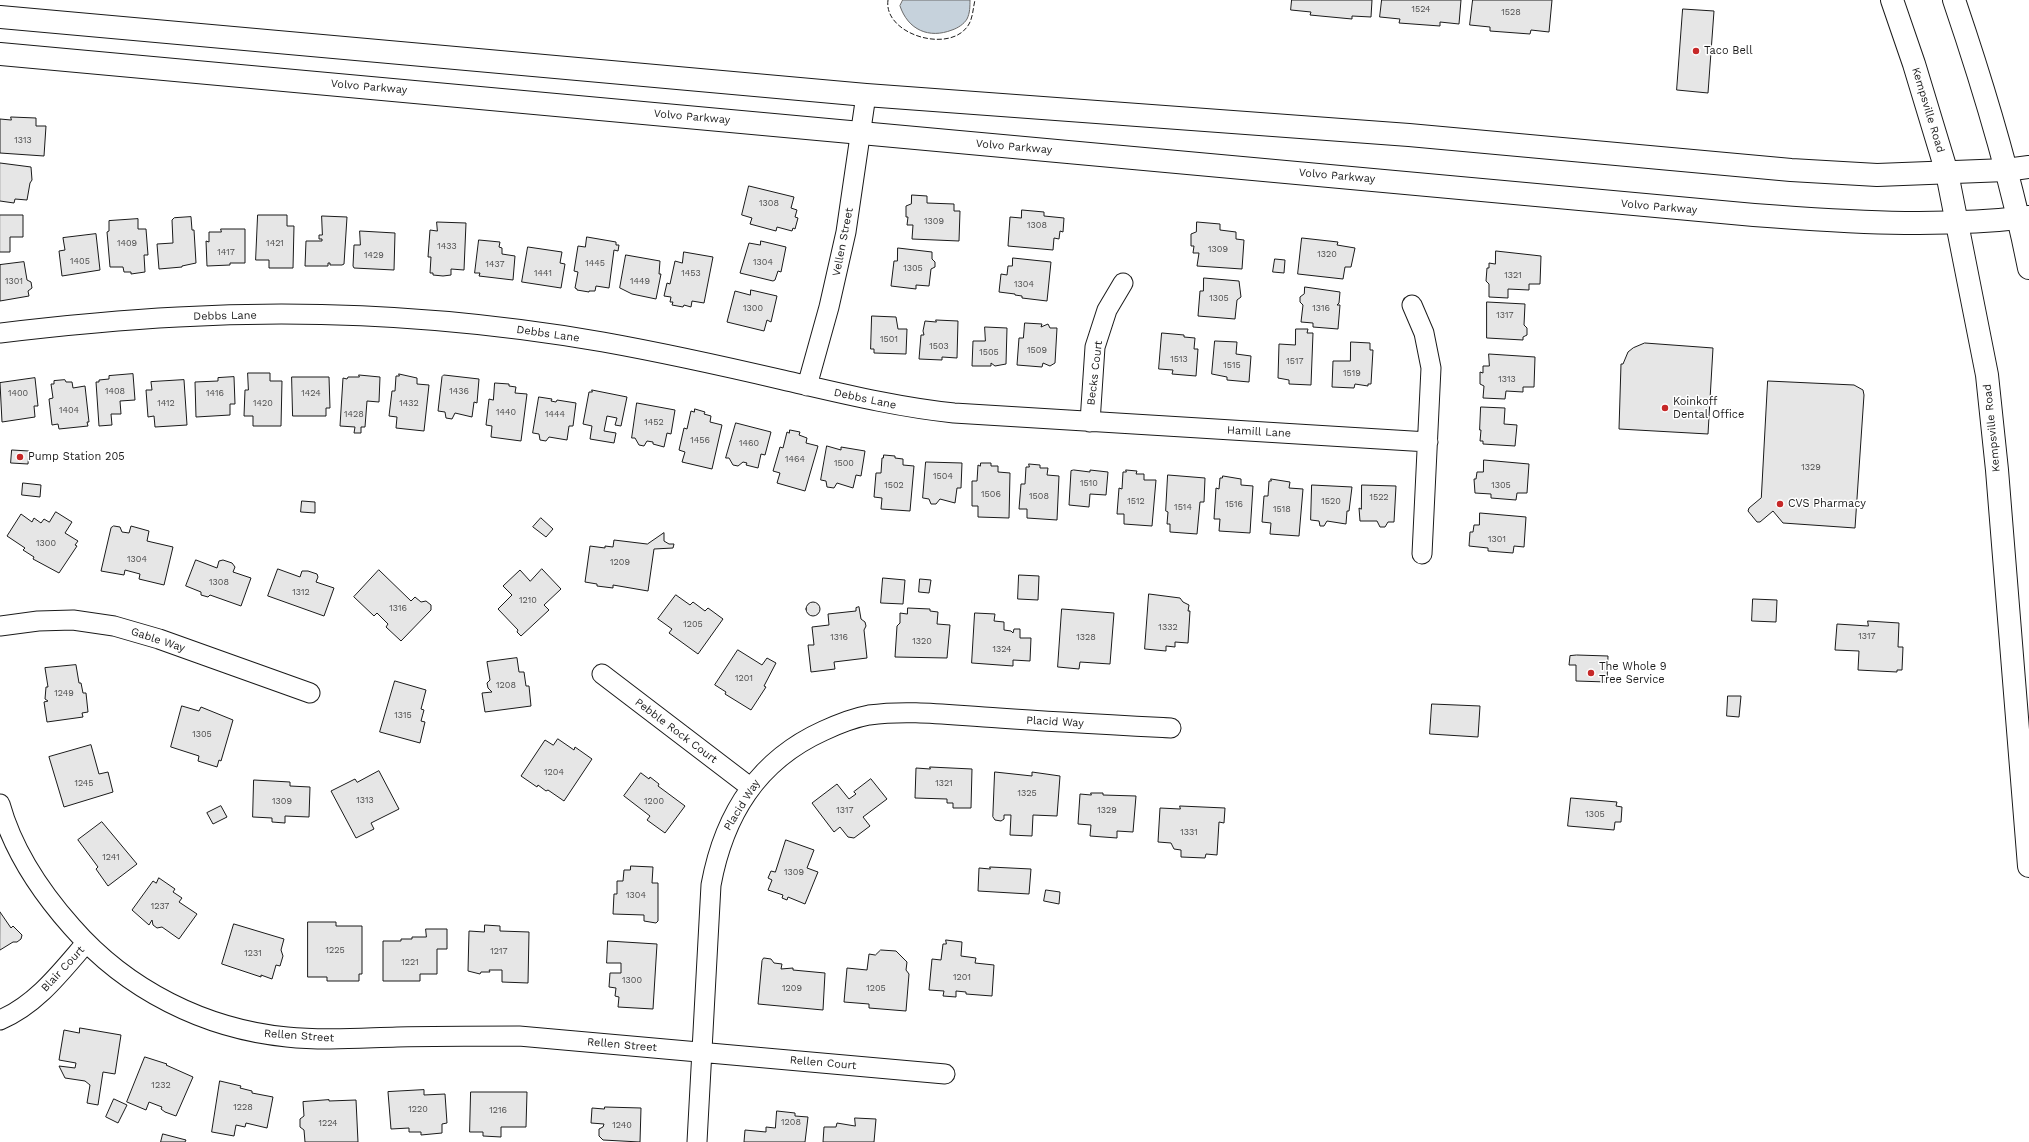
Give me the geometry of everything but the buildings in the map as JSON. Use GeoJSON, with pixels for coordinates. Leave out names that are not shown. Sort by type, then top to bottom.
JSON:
{"type":"FeatureCollection","features":[{"type":"Feature","properties":{"kind":"main road","name":"Kempsville Road"},"geometry":{"type":"LineString","coordinates":[[1892,0],[1914,64],[1947,173],[1979,331],[1991,412],[2029,866]]}},
{"type":"Feature","properties":{"kind":"main road"},"geometry":{"type":"LineString","coordinates":[[1954,0],[1986,96],[2006,170],[2024,217],[2029,268]]}},
{"type":"Feature","properties":{"kind":"main road"},"geometry":{"type":"LineString","coordinates":[[0,17],[866,96],[1409,135],[1830,173],[1877,175],[1947,173],[2006,170],[2029,167]]}},
{"type":"Feature","properties":{"kind":"main road","name":"Volvo Parkway"},"geometry":{"type":"LineString","coordinates":[[0,54],[1754,215],[1846,222],[1905,224],[2024,217]]}},
{"type":"Feature","properties":{"kind":"street","name":"Vellen Street"},"geometry":{"type":"LineString","coordinates":[[807,386],[829,307],[846,232],[866,96]]}},
{"type":"Feature","properties":{"kind":"street","name":"Becks Court"},"geometry":{"type":"LineString","coordinates":[[1090,422],[1095,348],[1107,310],[1123,283]]}},
{"type":"Feature","properties":{"kind":"street"},"geometry":{"type":"LineString","coordinates":[[1412,305],[1424,333],[1431,368],[1422,554]]}},
{"type":"Feature","properties":{"kind":"street","name":"Debbs Lane"},"geometry":{"type":"LineString","coordinates":[[0,333],[88,323],[181,317],[313,315],[411,320],[509,329],[602,342],[702,361],[807,386],[919,410],[1090,422]]}},
{"type":"Feature","properties":{"kind":"street","name":"Hamill Lane"},"geometry":{"type":"LineString","coordinates":[[1090,422],[1428,442]]}},
{"type":"Feature","properties":{"kind":"street","name":"Gable Way"},"geometry":{"type":"LineString","coordinates":[[0,626],[38,621],[73,620],[114,626],[159,639],[310,693]]}},
{"type":"Feature","properties":{"kind":"street","name":"Pebble Rock Court"},"geometry":{"type":"LineString","coordinates":[[602,674],[750,787]]}},
{"type":"Feature","properties":{"kind":"street","name":"Placid Way"},"geometry":{"type":"LineString","coordinates":[[697,1142],[711,885],[716,860],[725,832],[750,787],[762,773],[788,750],[807,738],[839,724],[868,716],[897,713],[944,714],[1171,728]]}},
{"type":"Feature","properties":{"kind":"street","name":"Rellen Street"},"geometry":{"type":"LineString","coordinates":[[0,804],[19,852],[39,886],[86,943],[126,977],[170,1003],[216,1022],[264,1034],[289,1037],[338,1039],[452,1035],[519,1036],[702,1052]]}},
{"type":"Feature","properties":{"kind":"street","name":"Blair Court"},"geometry":{"type":"LineString","coordinates":[[0,1020],[21,1008],[46,989],[86,943]]}},
{"type":"Feature","properties":{"kind":"street","name":"Rellen Court"},"geometry":{"type":"LineString","coordinates":[[702,1052],[945,1074]]}},
{"type":"Feature","properties":{"kind":"shaded area"},"geometry":{"type":"Polygon","coordinates":[[[903,0],[970,0],[968,17],[963,24],[952,30],[943,33],[928,33],[914,27],[908,21],[900,6],[903,0]]]}},
{"type":"Feature","properties":{"kind":"fence"},"geometry":{"type":"LineString","coordinates":[[888,0],[889,12],[896,23],[907,31],[920,37],[935,39],[948,38],[960,33],[969,24],[975,0]]}},
{"type":"Feature","properties":{"kind":"place","name":"Taco Bell"},"geometry":{"type":"Point","coordinates":[1696,51]}},
{"type":"Feature","properties":{"kind":"place","name":"Koinkoff Dental Office"},"geometry":{"type":"Point","coordinates":[1665,408]}},
{"type":"Feature","properties":{"kind":"place","name":"Pump Station 205"},"geometry":{"type":"Point","coordinates":[20,457]}},
{"type":"Feature","properties":{"kind":"place","name":"CVS Pharmacy"},"geometry":{"type":"Point","coordinates":[1780,504]}},
{"type":"Feature","properties":{"kind":"place","name":"The Whole 9 Tree Service"},"geometry":{"type":"Point","coordinates":[1591,673]}}]}
